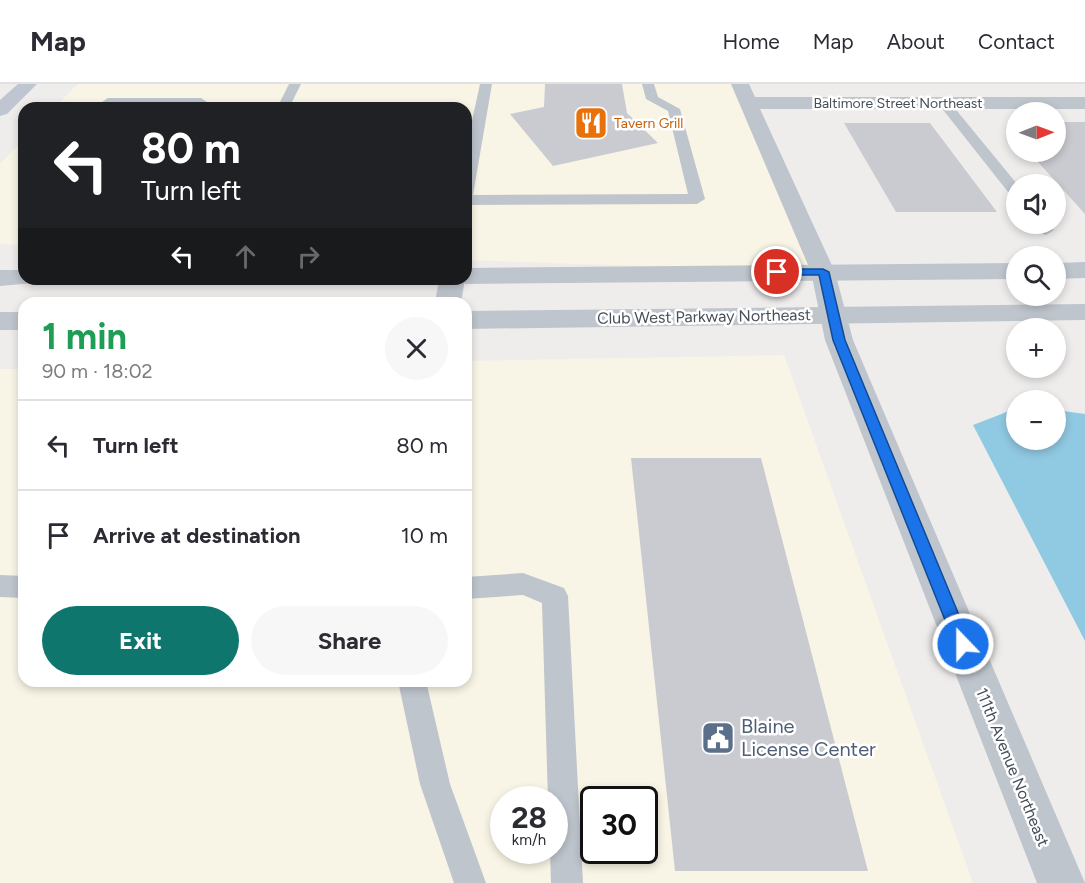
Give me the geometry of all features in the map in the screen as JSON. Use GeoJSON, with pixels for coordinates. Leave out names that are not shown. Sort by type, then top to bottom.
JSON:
{"type":"FeatureCollection","features":[{"type":"Feature","properties":{"kind":"main road"},"geometry":{"type":"LineString","coordinates":[[0,110],[28,84]]}},
{"type":"Feature","properties":{"kind":"street"},"geometry":{"type":"LineString","coordinates":[[985,84],[1002,103]]}},
{"type":"Feature","properties":{"kind":"street","name":"Baltimore Street Northeast"},"geometry":{"type":"LineString","coordinates":[[744,93],[944,103],[1085,103]]}},
{"type":"Feature","properties":{"kind":"street","name":"111th Avenue Northeast"},"geometry":{"type":"LineString","coordinates":[[744,93],[823,272],[839,340],[1061,883]]}},
{"type":"Feature","properties":{"kind":"street"},"geometry":{"type":"LineString","coordinates":[[1066,271],[1085,270]]}},
{"type":"Feature","properties":{"kind":"street"},"geometry":{"type":"LineString","coordinates":[[472,276],[1006,271]]}},
{"type":"Feature","properties":{"kind":"street"},"geometry":{"type":"LineString","coordinates":[[0,278],[18,278]]}},
{"type":"Feature","properties":{"kind":"street","name":"Club West Parkway Northeast"},"geometry":{"type":"LineString","coordinates":[[472,320],[1085,312]]}},
{"type":"Feature","properties":{"kind":"street"},"geometry":{"type":"LineString","coordinates":[[0,321],[18,321]]}},
{"type":"Feature","properties":{"kind":"lane"},"geometry":{"type":"LineString","coordinates":[[286,102],[295,84]]}},
{"type":"Feature","properties":{"kind":"lane"},"geometry":{"type":"LineString","coordinates":[[472,156],[486,84]]}},
{"type":"Feature","properties":{"kind":"lane"},"geometry":{"type":"LineString","coordinates":[[472,200],[697,199],[674,108],[652,99],[648,84]]}},
{"type":"Feature","properties":{"kind":"lane"},"geometry":{"type":"LineString","coordinates":[[109,101],[201,102]]}},
{"type":"Feature","properties":{"kind":"lane"},"geometry":{"type":"LineString","coordinates":[[944,103],[1006,180]]}},
{"type":"Feature","properties":{"kind":"lane"},"geometry":{"type":"LineString","coordinates":[[472,588],[523,585],[555,596],[567,883]]}},
{"type":"Feature","properties":{"kind":"lane"},"geometry":{"type":"LineString","coordinates":[[0,586],[18,586]]}},
{"type":"Feature","properties":{"kind":"lane"},"geometry":{"type":"LineString","coordinates":[[413,687],[426,753],[452,841],[470,883]]}},
{"type":"Feature","properties":{"kind":"shaded area"},"geometry":{"type":"Polygon","coordinates":[[[78,84],[743,84],[823,272],[472,260],[472,102],[60,102],[78,84]]]}},
{"type":"Feature","properties":{"kind":"shaded area"},"geometry":{"type":"Polygon","coordinates":[[[18,145],[18,245],[0,244],[0,164],[18,145]]]}},
{"type":"Feature","properties":{"kind":"shaded area"},"geometry":{"type":"Polygon","coordinates":[[[784,355],[973,883],[0,883],[0,369],[18,369],[18,687],[472,687],[472,361],[784,355]]]}},
{"type":"Feature","properties":{"kind":"water"},"geometry":{"type":"Polygon","coordinates":[[[1066,411],[1085,414],[1085,641],[973,425],[1006,412],[1006,450],[1066,450],[1066,411]]]}},
{"type":"Feature","properties":{"kind":"building"},"geometry":{"type":"Polygon","coordinates":[[[545,84],[622,84],[627,113],[658,143],[553,166],[510,114],[544,107],[545,84]]]}},
{"type":"Feature","properties":{"kind":"building"},"geometry":{"type":"Polygon","coordinates":[[[1066,122],[1085,122],[1085,214],[1066,193],[1066,174],[1049,174],[1038,162],[1066,162],[1066,122]]]}},
{"type":"Feature","properties":{"kind":"building"},"geometry":{"type":"Polygon","coordinates":[[[844,123],[930,123],[997,212],[896,212],[844,123]]]}},
{"type":"Feature","properties":{"kind":"building"},"geometry":{"type":"Polygon","coordinates":[[[631,458],[761,458],[868,871],[675,871],[631,458]]]}},
{"type":"Feature","properties":{"kind":"place","name":"Tavern Grill"},"geometry":{"type":"Point","coordinates":[591,123]}},
{"type":"Feature","properties":{"kind":"place","name":"Blaine License Center"},"geometry":{"type":"Point","coordinates":[718,738]}},
{"type":"Feature","properties":{"kind":"route"},"geometry":{"type":"LineString","coordinates":[[777,272],[823,272],[839,340],[963,644]]}}]}
